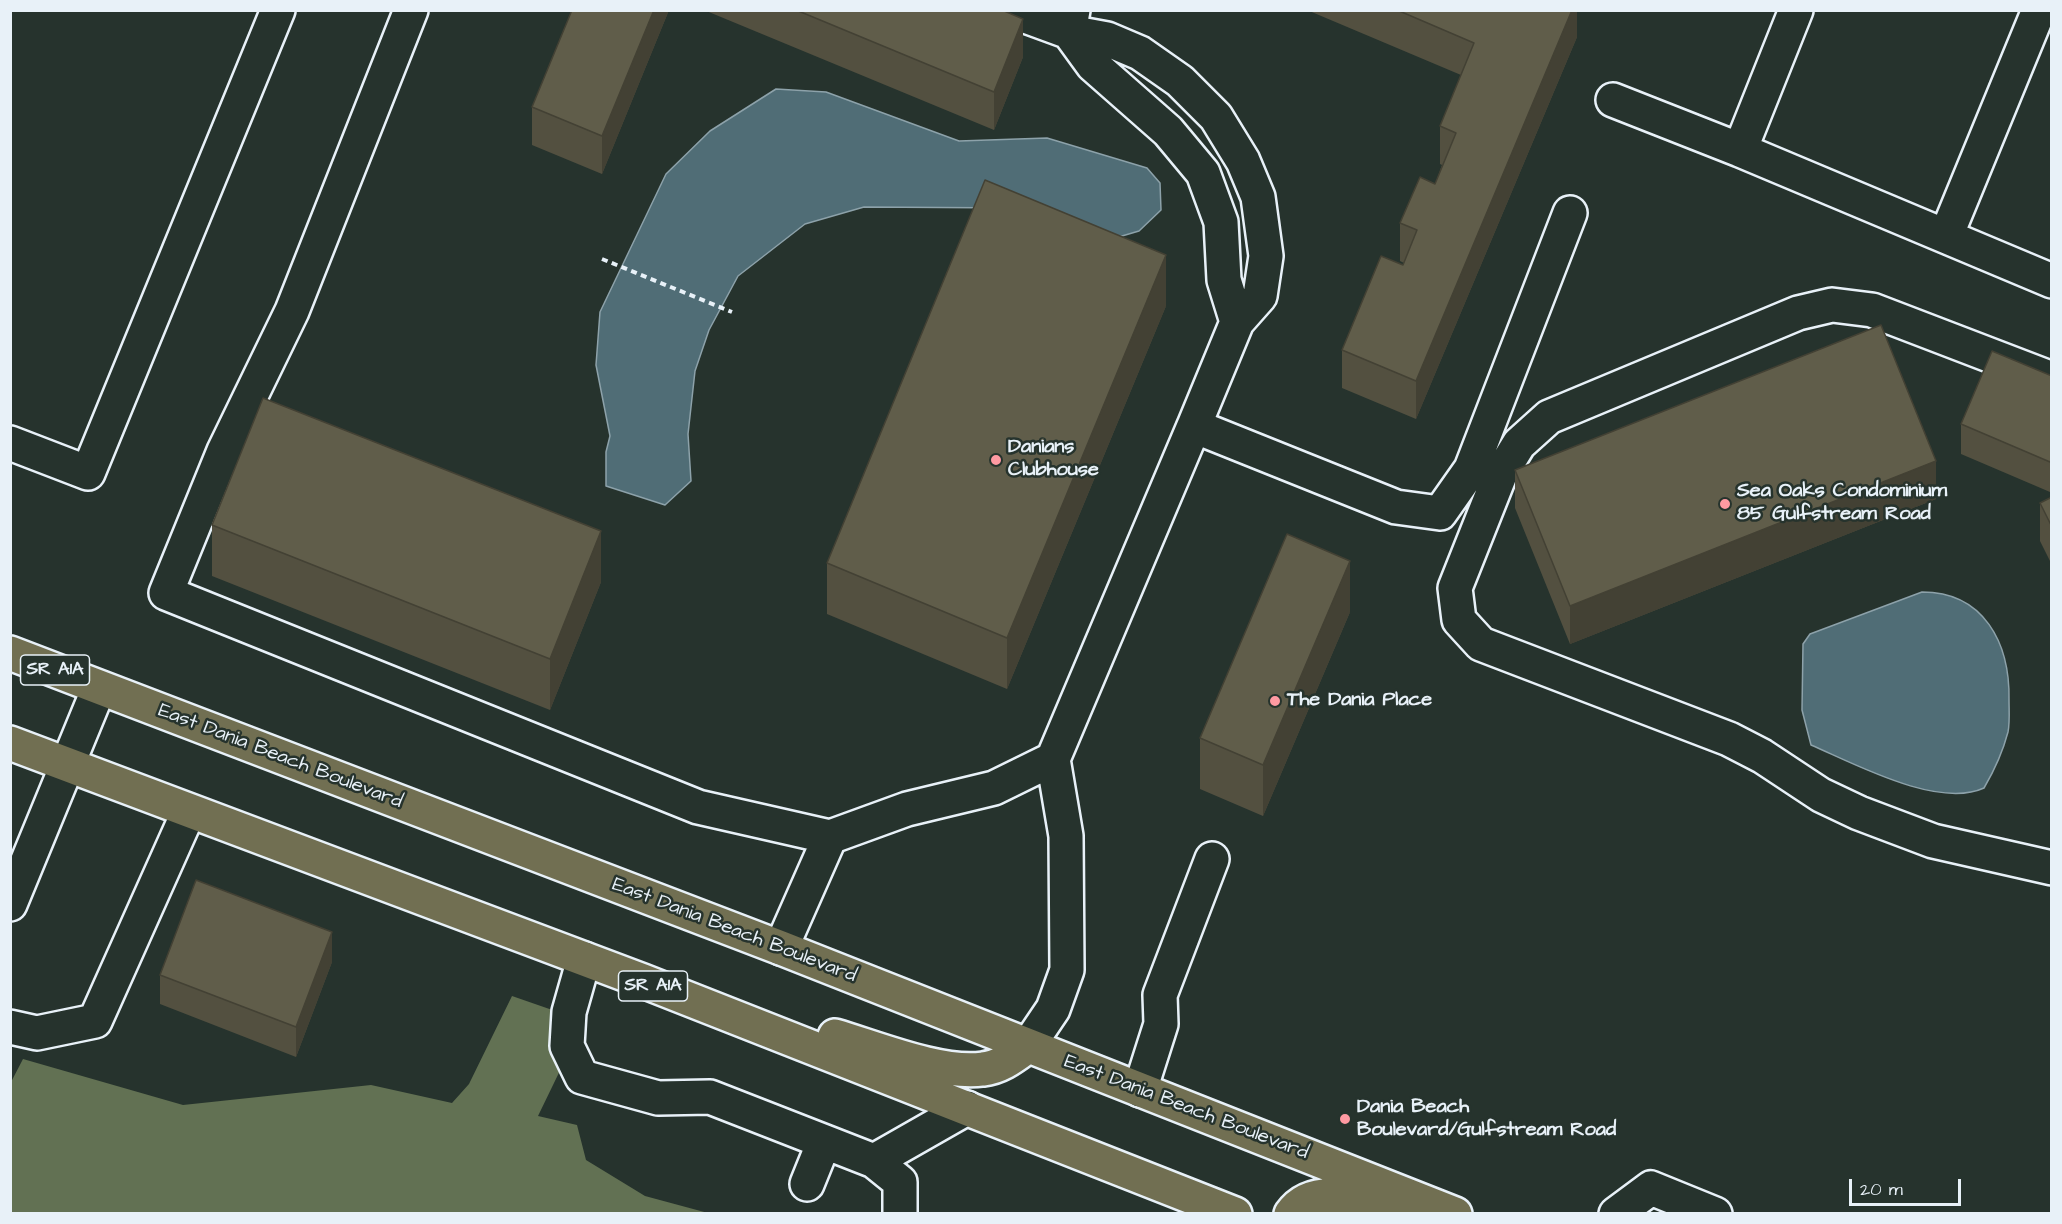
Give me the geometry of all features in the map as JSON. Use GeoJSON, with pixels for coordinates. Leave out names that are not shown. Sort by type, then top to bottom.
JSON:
{"type":"FeatureCollection","features":[{"type":"Feature","properties":{"kind":"main road","name":"East Dania Beach Boulevard"},"geometry":{"type":"LineString","coordinates":[[10,653],[781,948],[1455,1214]]}},
{"type":"Feature","properties":{"kind":"main road","name":"SR A1A"},"geometry":{"type":"LineString","coordinates":[[10,743],[643,981],[1235,1214]]}},
{"type":"Feature","properties":{"kind":"main road"},"geometry":{"type":"LineString","coordinates":[[643,981],[955,1071],[985,1069],[1006,1062],[1028,1046]]}},
{"type":"Feature","properties":{"kind":"main road"},"geometry":{"type":"LineString","coordinates":[[1290,1214],[1306,1199],[1331,1195],[1433,1214]]}},
{"type":"Feature","properties":{"kind":"street"},"geometry":{"type":"LineString","coordinates":[[10,443],[88,473],[278,10]]}},
{"type":"Feature","properties":{"kind":"street"},"geometry":{"type":"LineString","coordinates":[[411,10],[292,311],[224,451],[166,593],[698,807],[830,837],[907,809],[994,788],[1053,759]]}},
{"type":"Feature","properties":{"kind":"street"},"geometry":{"type":"LineString","coordinates":[[1009,10],[1071,21],[1129,48],[1180,81],[1216,117],[1243,161],[1258,197],[1266,256],[1260,296],[1237,322],[1053,759],[1066,836],[1067,970],[1053,1010],[1028,1046]]}},
{"type":"Feature","properties":{"kind":"street"},"geometry":{"type":"LineString","coordinates":[[1740,150],[1796,10]]}},
{"type":"Feature","properties":{"kind":"street"},"geometry":{"type":"LineString","coordinates":[[1946,236],[2039,10]]}},
{"type":"Feature","properties":{"kind":"street"},"geometry":{"type":"LineString","coordinates":[[1071,21],[1093,65],[1168,131],[1203,172],[1221,222],[1224,280],[1237,322]]}},
{"type":"Feature","properties":{"kind":"street"},"geometry":{"type":"LineString","coordinates":[[1613,100],[1740,150],[2052,281]]}},
{"type":"Feature","properties":{"kind":"street"},"geometry":{"type":"LineString","coordinates":[[1194,426],[1396,507],[1440,513],[1471,469],[1570,213]]}},
{"type":"Feature","properties":{"kind":"street"},"geometry":{"type":"LineString","coordinates":[[2052,379],[1872,310],[1832,305],[1798,313],[1549,417],[1519,444],[1500,475],[1455,588],[1459,620],[1481,644],[1729,739],[1762,756],[1821,795],[1870,817],[1933,841],[2052,868]]}},
{"type":"Feature","properties":{"kind":"street"},"geometry":{"type":"LineString","coordinates":[[10,904],[99,688]]}},
{"type":"Feature","properties":{"kind":"street"},"geometry":{"type":"LineString","coordinates":[[10,1027],[37,1034],[95,1021],[189,811]]}},
{"type":"Feature","properties":{"kind":"street"},"geometry":{"type":"LineString","coordinates":[[781,948],[830,837]]}},
{"type":"Feature","properties":{"kind":"street"},"geometry":{"type":"LineString","coordinates":[[1140,1090],[1161,1024],[1160,995],[1212,859]]}},
{"type":"Feature","properties":{"kind":"street"},"geometry":{"type":"LineString","coordinates":[[584,959],[569,1012],[567,1046],[582,1077],[658,1098],[710,1097],[874,1161],[900,1182],[900,1214]]}},
{"type":"Feature","properties":{"kind":"street"},"geometry":{"type":"LineString","coordinates":[[874,1161],[967,1108]]}},
{"type":"Feature","properties":{"kind":"street"},"geometry":{"type":"LineString","coordinates":[[807,1184],[824,1142]]}},
{"type":"Feature","properties":{"kind":"street"},"geometry":{"type":"LineString","coordinates":[[1616,1214],[1651,1188],[1715,1214]]}},
{"type":"Feature","properties":{"kind":"path"},"geometry":{"type":"LineString","coordinates":[[602,259],[732,312]]}},
{"type":"Feature","properties":{"kind":"green space"},"geometry":{"type":"Polygon","coordinates":[[[512,996],[584,1021],[538,1116],[577,1125],[586,1160],[645,1196],[708,1213],[11,1213],[10,1084],[23,1059],[183,1105],[371,1085],[452,1103],[469,1084],[512,996]]]}},
{"type":"Feature","properties":{"kind":"water"},"geometry":{"type":"Polygon","coordinates":[[[776,89],[826,92],[959,141],[1047,138],[1147,168],[1160,183],[1161,210],[1139,231],[1105,241],[1018,208],[864,207],[805,224],[738,276],[709,330],[695,371],[688,434],[691,481],[665,505],[606,486],[606,452],[610,436],[596,365],[600,312],[666,174],[710,131],[776,89]]]}},
{"type":"Feature","properties":{"kind":"water"},"geometry":{"type":"Polygon","coordinates":[[[1922,592],[1944,594],[1962,601],[1977,611],[1989,625],[2005,659],[2008,679],[2009,728],[2001,754],[1984,788],[1965,793],[1944,793],[1921,789],[1897,782],[1811,745],[1802,710],[1803,644],[1810,634],[1922,592]]]}},
{"type":"Feature","properties":{"kind":"building"},"geometry":{"type":"Polygon","coordinates":[[[572,10],[654,10],[602,136],[532,107],[572,10]]]}},
{"type":"Feature","properties":{"kind":"building"},"geometry":{"type":"Polygon","coordinates":[[[796,10],[1002,10],[1023,19],[994,92],[796,10]]]}},
{"type":"Feature","properties":{"kind":"building"},"geometry":{"type":"Polygon","coordinates":[[[1397,10],[1572,10],[1416,381],[1342,350],[1381,256],[1403,265],[1417,230],[1400,223],[1420,177],[1435,184],[1456,133],[1440,126],[1474,43],[1397,10]]]}},
{"type":"Feature","properties":{"kind":"building","name":"Danians Clubhouse"},"geometry":{"type":"Polygon","coordinates":[[[985,180],[1166,255],[1007,638],[827,563],[985,180]]]}},
{"type":"Feature","properties":{"kind":"building","name":"Sea Oaks Condominium 85 Gulfstream Road"},"geometry":{"type":"Polygon","coordinates":[[[1881,325],[1936,461],[1570,606],[1515,470],[1881,325]]]}},
{"type":"Feature","properties":{"kind":"building"},"geometry":{"type":"Polygon","coordinates":[[[1992,351],[2052,376],[2052,458],[2050,462],[1961,424],[1992,351]]]}},
{"type":"Feature","properties":{"kind":"building"},"geometry":{"type":"Polygon","coordinates":[[[263,398],[601,531],[550,659],[212,525],[263,398]]]}},
{"type":"Feature","properties":{"kind":"building"},"geometry":{"type":"Polygon","coordinates":[[[2052,497],[2052,527],[2040,503],[2052,497]]]}},
{"type":"Feature","properties":{"kind":"building"},"geometry":{"type":"Polygon","coordinates":[[[1287,534],[1350,561],[1263,765],[1200,738],[1287,534]]]}},
{"type":"Feature","properties":{"kind":"building"},"geometry":{"type":"Polygon","coordinates":[[[196,880],[332,932],[296,1027],[160,975],[196,880]]]}},
{"type":"Feature","properties":{"kind":"place","name":"Danians Clubhouse"},"geometry":{"type":"Point","coordinates":[996,460]}},
{"type":"Feature","properties":{"kind":"place","name":"Sea Oaks Condominium 85 Gulfstream Road"},"geometry":{"type":"Point","coordinates":[1725,504]}},
{"type":"Feature","properties":{"kind":"place","name":"The Dania Place"},"geometry":{"type":"Point","coordinates":[1275,701]}},
{"type":"Feature","properties":{"kind":"place","name":"Dania Beach Boulevard/Gulfstream Road"},"geometry":{"type":"Point","coordinates":[1345,1119]}}]}
